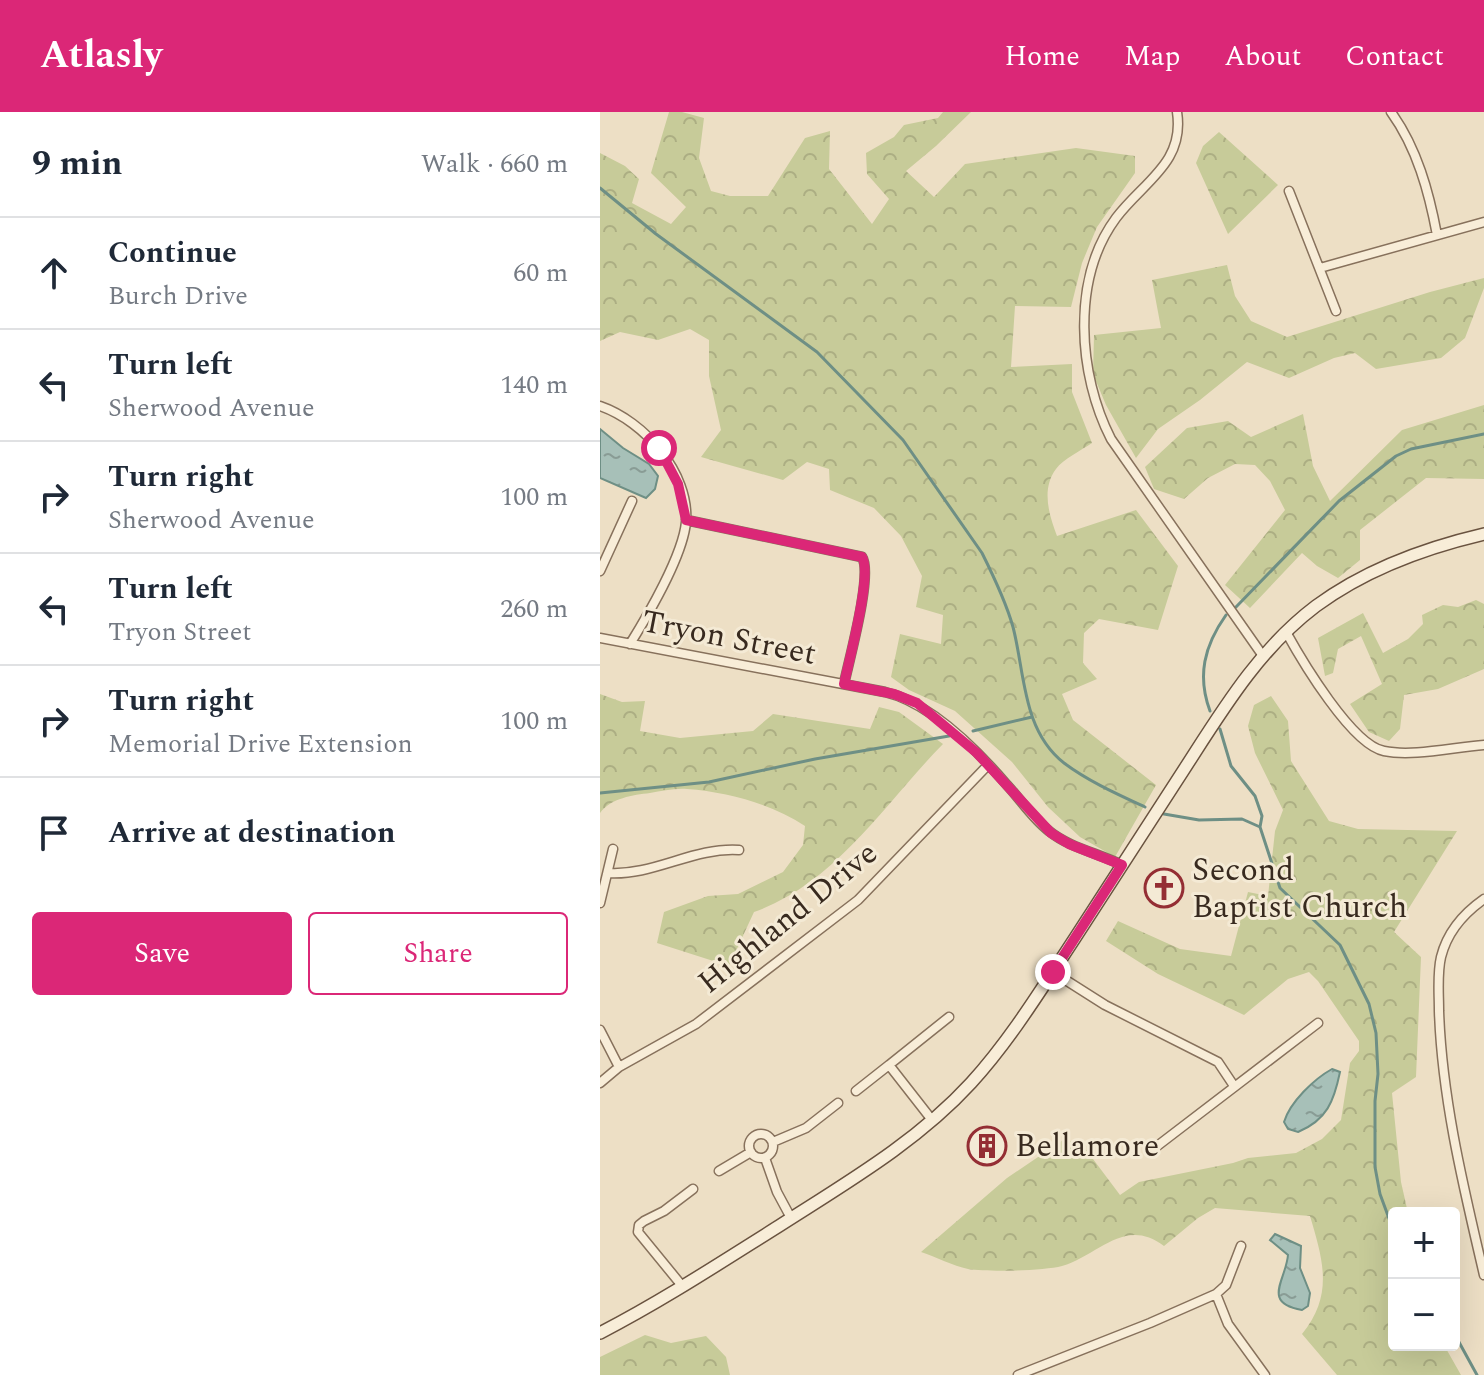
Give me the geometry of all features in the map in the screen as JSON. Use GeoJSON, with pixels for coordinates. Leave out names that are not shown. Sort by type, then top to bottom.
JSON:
{"type":"FeatureCollection","features":[{"type":"Feature","properties":{"kind":"street"},"geometry":{"type":"LineString","coordinates":[[1177,112],[1178,137],[1170,158],[1116,219],[1097,255],[1086,312],[1087,365],[1096,406],[1111,439],[1263,656]]}},
{"type":"Feature","properties":{"kind":"street"},"geometry":{"type":"LineString","coordinates":[[1391,112],[1417,161],[1437,235]]}},
{"type":"Feature","properties":{"kind":"street"},"geometry":{"type":"LineString","coordinates":[[1289,191],[1336,311]]}},
{"type":"Feature","properties":{"kind":"street"},"geometry":{"type":"LineString","coordinates":[[1320,268],[1484,222]]}},
{"type":"Feature","properties":{"kind":"street"},"geometry":{"type":"LineString","coordinates":[[600,406],[636,425],[659,448],[678,484],[686,520],[676,556],[630,644]]}},
{"type":"Feature","properties":{"kind":"street"},"geometry":{"type":"LineString","coordinates":[[600,571],[604,552],[632,501]]}},
{"type":"Feature","properties":{"kind":"street"},"geometry":{"type":"LineString","coordinates":[[686,520],[862,557],[866,565],[864,589],[844,684]]}},
{"type":"Feature","properties":{"kind":"street"},"geometry":{"type":"LineString","coordinates":[[600,1333],[683,1287],[791,1218],[891,1153],[932,1120],[993,1057],[1053,972],[1230,698],[1263,656],[1286,632],[1332,595],[1383,567],[1431,548],[1484,534]]}},
{"type":"Feature","properties":{"kind":"street"},"geometry":{"type":"LineString","coordinates":[[1286,632],[1329,700],[1368,745],[1392,752],[1484,745]]}},
{"type":"Feature","properties":{"kind":"street","name":"Tryon Street"},"geometry":{"type":"LineString","coordinates":[[600,638],[894,694],[917,703],[988,765],[1051,833],[1069,844],[1122,865]]}},
{"type":"Feature","properties":{"kind":"street","name":"Highland Drive"},"geometry":{"type":"LineString","coordinates":[[600,1083],[619,1067],[696,1024],[858,900],[988,765]]}},
{"type":"Feature","properties":{"kind":"street"},"geometry":{"type":"LineString","coordinates":[[600,903],[613,849]]}},
{"type":"Feature","properties":{"kind":"street"},"geometry":{"type":"LineString","coordinates":[[608,873],[641,872],[705,852],[739,850]]}},
{"type":"Feature","properties":{"kind":"street"},"geometry":{"type":"LineString","coordinates":[[1484,899],[1464,916],[1448,940],[1441,958],[1438,981],[1440,1042],[1447,1093],[1484,1275]]}},
{"type":"Feature","properties":{"kind":"street"},"geometry":{"type":"LineString","coordinates":[[1053,972],[1105,1005],[1218,1062],[1234,1086]]}},
{"type":"Feature","properties":{"kind":"street"},"geometry":{"type":"LineString","coordinates":[[856,1091],[949,1017]]}},
{"type":"Feature","properties":{"kind":"street"},"geometry":{"type":"LineString","coordinates":[[1152,1150],[1318,1023]]}},
{"type":"Feature","properties":{"kind":"street"},"geometry":{"type":"LineString","coordinates":[[600,1030],[619,1067]]}},
{"type":"Feature","properties":{"kind":"street"},"geometry":{"type":"LineString","coordinates":[[889,1065],[932,1120]]}},
{"type":"Feature","properties":{"kind":"street"},"geometry":{"type":"LineString","coordinates":[[773,1142],[806,1128],[838,1103]]}},
{"type":"Feature","properties":{"kind":"street"},"geometry":{"type":"LineString","coordinates":[[755,1135],[765,1135],[773,1142],[773,1150],[765,1158],[757,1158],[751,1152],[749,1144],[755,1135]]}},
{"type":"Feature","properties":{"kind":"street"},"geometry":{"type":"LineString","coordinates":[[719,1171],[751,1152]]}},
{"type":"Feature","properties":{"kind":"street"},"geometry":{"type":"LineString","coordinates":[[765,1158],[777,1192],[791,1218]]}},
{"type":"Feature","properties":{"kind":"street"},"geometry":{"type":"LineString","coordinates":[[683,1287],[638,1232],[639,1225],[644,1221],[664,1211],[693,1189]]}},
{"type":"Feature","properties":{"kind":"street"},"geometry":{"type":"LineString","coordinates":[[1018,1375],[1216,1294],[1226,1285],[1241,1246]]}},
{"type":"Feature","properties":{"kind":"street"},"geometry":{"type":"LineString","coordinates":[[1216,1294],[1228,1324],[1265,1375]]}},
{"type":"Feature","properties":{"kind":"green space"},"geometry":{"type":"Polygon","coordinates":[[[669,112],[704,118],[699,158],[711,191],[730,196],[768,196],[805,138],[830,131],[829,169],[872,224],[889,199],[867,174],[866,153],[894,137],[904,125],[938,118],[943,112],[971,112],[906,171],[934,197],[965,164],[1076,148],[1135,156],[1135,173],[1097,227],[1082,263],[1071,307],[1015,306],[1011,367],[1072,364],[1072,392],[1092,443],[1063,462],[1051,477],[1048,502],[1057,536],[1136,510],[1178,566],[1158,630],[1099,619],[1084,633],[1083,663],[1097,679],[1062,694],[1073,720],[1156,785],[1115,857],[1080,837],[1048,807],[1012,762],[955,711],[909,690],[891,677],[900,634],[941,644],[943,615],[916,607],[922,576],[901,536],[874,508],[830,490],[829,469],[807,462],[783,480],[701,457],[721,430],[709,376],[709,340],[690,329],[658,340],[620,332],[600,341],[600,153],[625,166],[639,179],[632,203],[671,224],[686,207],[651,173],[669,112]]]}},
{"type":"Feature","properties":{"kind":"green space"},"geometry":{"type":"Polygon","coordinates":[[[1219,132],[1278,185],[1228,234],[1196,163],[1203,146],[1219,132]]]}},
{"type":"Feature","properties":{"kind":"green space"},"geometry":{"type":"Polygon","coordinates":[[[1227,265],[1235,296],[1251,321],[1287,337],[1484,278],[1484,288],[1465,338],[1441,358],[1376,369],[1355,353],[1334,358],[1289,378],[1247,362],[1158,429],[1136,458],[1106,405],[1093,374],[1094,335],[1161,328],[1152,280],[1227,265]]]}},
{"type":"Feature","properties":{"kind":"green space"},"geometry":{"type":"Polygon","coordinates":[[[1484,405],[1484,479],[1426,478],[1360,530],[1360,560],[1338,578],[1302,553],[1250,608],[1225,585],[1285,510],[1270,481],[1255,465],[1235,464],[1208,478],[1184,499],[1154,489],[1145,467],[1187,428],[1228,421],[1251,437],[1303,414],[1313,466],[1330,501],[1402,430],[1484,405]]]}},
{"type":"Feature","properties":{"kind":"green space"},"geometry":{"type":"Polygon","coordinates":[[[1476,600],[1484,604],[1484,669],[1438,689],[1404,695],[1400,729],[1389,741],[1369,732],[1350,704],[1382,684],[1361,636],[1338,649],[1333,673],[1325,676],[1318,638],[1363,613],[1383,653],[1408,639],[1423,624],[1422,615],[1443,605],[1458,607],[1476,600]]]}},
{"type":"Feature","properties":{"kind":"green space"},"geometry":{"type":"Polygon","coordinates":[[[600,694],[622,702],[645,701],[640,731],[680,738],[753,731],[773,714],[870,729],[879,707],[899,712],[943,744],[835,862],[783,899],[754,912],[729,966],[657,943],[664,912],[708,896],[738,894],[783,872],[803,845],[805,826],[749,800],[687,789],[623,798],[600,813],[600,694]]]}},
{"type":"Feature","properties":{"kind":"green space"},"geometry":{"type":"Polygon","coordinates":[[[1271,696],[1288,721],[1291,761],[1329,821],[1358,829],[1457,831],[1394,932],[1421,957],[1416,1077],[1392,1093],[1401,1182],[1407,1207],[1388,1207],[1388,1351],[1447,1351],[1461,1375],[1337,1375],[1302,1334],[1319,1305],[1323,1277],[1310,1216],[1215,1208],[1164,1246],[1150,1238],[1124,1236],[1075,1261],[1042,1269],[968,1269],[921,1252],[1007,1178],[1063,1140],[1081,1143],[1120,1195],[1139,1182],[1248,1158],[1296,1153],[1322,1139],[1341,1120],[1350,1063],[1359,1051],[1359,1041],[1309,972],[1288,979],[1244,1015],[1158,974],[1106,941],[1118,921],[1180,949],[1231,956],[1248,892],[1268,896],[1275,831],[1283,810],[1255,753],[1248,726],[1254,705],[1271,696]]]}},
{"type":"Feature","properties":{"kind":"green space"},"geometry":{"type":"Polygon","coordinates":[[[645,1335],[671,1343],[706,1336],[726,1357],[730,1375],[600,1375],[600,1357],[645,1335]]]}},
{"type":"Feature","properties":{"kind":"water"},"geometry":{"type":"Polygon","coordinates":[[[600,429],[649,464],[658,476],[655,489],[646,498],[600,478],[600,429]]]}},
{"type":"Feature","properties":{"kind":"water"},"geometry":{"type":"Polygon","coordinates":[[[1332,1069],[1340,1072],[1328,1108],[1308,1127],[1298,1132],[1288,1129],[1284,1122],[1297,1099],[1332,1069]]]}},
{"type":"Feature","properties":{"kind":"water"},"geometry":{"type":"Polygon","coordinates":[[[1275,1234],[1301,1246],[1300,1268],[1310,1293],[1308,1306],[1302,1310],[1290,1307],[1279,1296],[1288,1255],[1270,1240],[1275,1234]]]}},
{"type":"Feature","properties":{"kind":"waterway"},"geometry":{"type":"LineString","coordinates":[[600,188],[656,234],[817,352],[903,440],[982,553],[995,580],[1013,627],[1027,700],[1050,750],[1073,770],[1145,807]]}},
{"type":"Feature","properties":{"kind":"waterway"},"geometry":{"type":"LineString","coordinates":[[1236,607],[1339,501],[1396,456],[1411,449],[1484,434]]}},
{"type":"Feature","properties":{"kind":"waterway"},"geometry":{"type":"LineString","coordinates":[[1210,711],[1204,686],[1205,662],[1212,638],[1226,615]]}},
{"type":"Feature","properties":{"kind":"waterway"},"geometry":{"type":"LineString","coordinates":[[973,731],[1032,717]]}},
{"type":"Feature","properties":{"kind":"waterway"},"geometry":{"type":"LineString","coordinates":[[1220,729],[1231,766],[1255,796],[1262,816],[1260,827],[1280,888],[1340,945],[1369,1004],[1376,1033],[1378,1074],[1375,1167],[1388,1216]]}},
{"type":"Feature","properties":{"kind":"waterway"},"geometry":{"type":"LineString","coordinates":[[600,793],[709,782],[815,759],[949,736]]}},
{"type":"Feature","properties":{"kind":"waterway"},"geometry":{"type":"LineString","coordinates":[[1164,814],[1199,820],[1242,819],[1260,827]]}},
{"type":"Feature","properties":{"kind":"waterway"},"geometry":{"type":"LineString","coordinates":[[1460,1344],[1477,1375]]}},
{"type":"Feature","properties":{"kind":"place","name":"Second Baptist Church"},"geometry":{"type":"Point","coordinates":[1164,888]}},
{"type":"Feature","properties":{"kind":"place","name":"Bellamore"},"geometry":{"type":"Point","coordinates":[987,1146]}},
{"type":"Feature","properties":{"kind":"route"},"geometry":{"type":"LineString","coordinates":[[659,448],[678,484],[686,520],[862,557],[866,565],[864,589],[844,684],[894,694],[917,703],[977,753],[1051,833],[1069,844],[1122,865],[1053,972]]}}]}
